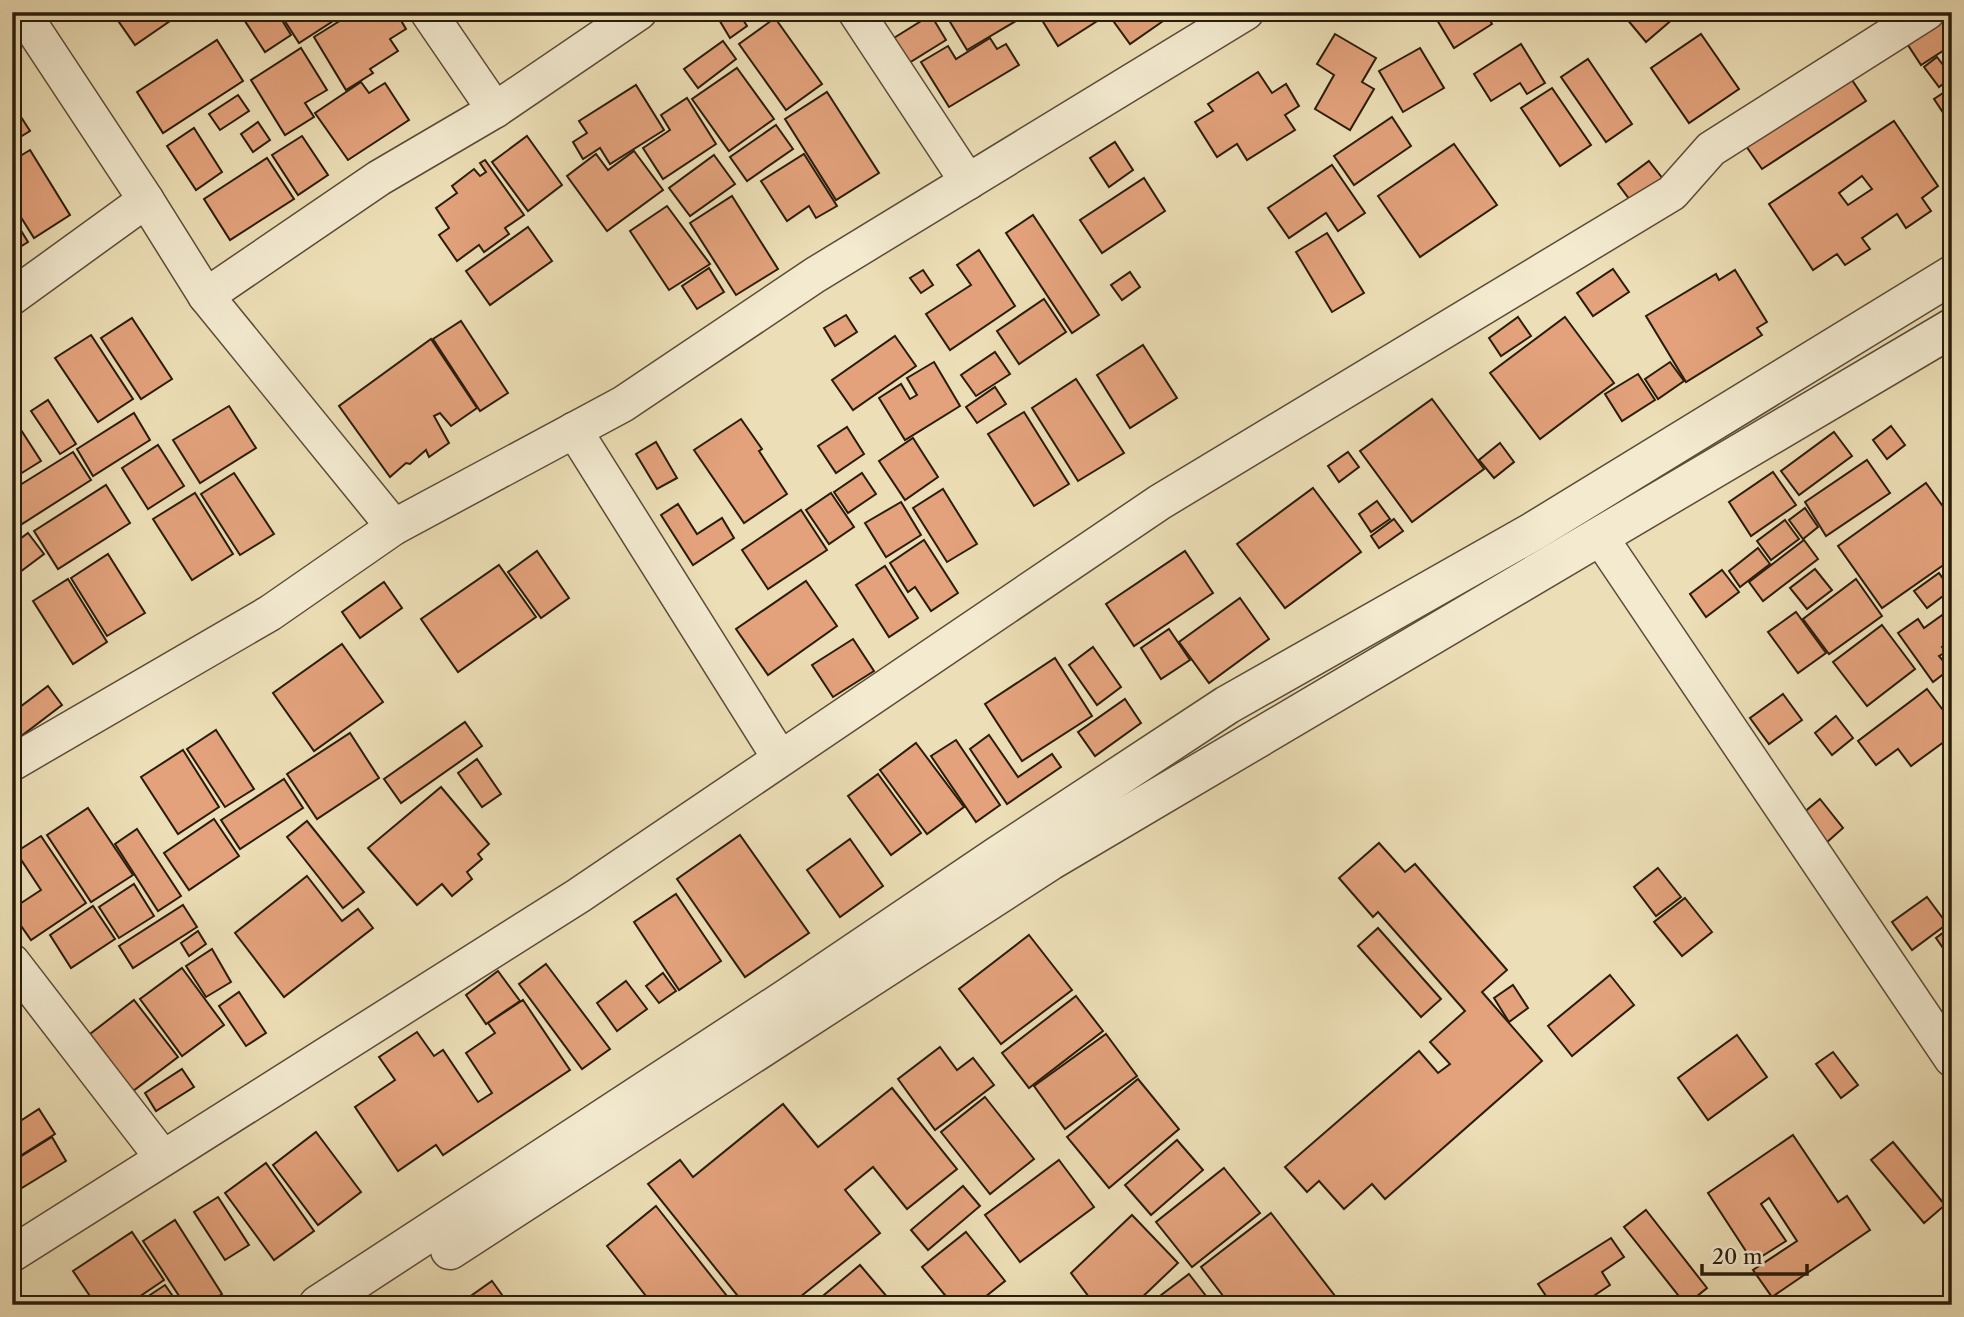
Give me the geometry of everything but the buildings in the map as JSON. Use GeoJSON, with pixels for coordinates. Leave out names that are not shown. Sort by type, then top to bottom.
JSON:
{"type":"FeatureCollection","features":[{"type":"Feature","properties":{"kind":"street"},"geometry":{"type":"LineString","coordinates":[[22,12],[206,296],[394,527]]}},
{"type":"Feature","properties":{"kind":"street"},"geometry":{"type":"LineString","coordinates":[[428,12],[495,110]]}},
{"type":"Feature","properties":{"kind":"street"},"geometry":{"type":"LineString","coordinates":[[206,296],[379,178],[495,110],[639,12]]}},
{"type":"Feature","properties":{"kind":"street"},"geometry":{"type":"LineString","coordinates":[[856,12],[968,182]]}},
{"type":"Feature","properties":{"kind":"street"},"geometry":{"type":"LineString","coordinates":[[12,763],[270,613],[394,527],[623,404],[815,275],[1246,12]]}},
{"type":"Feature","properties":{"kind":"street"},"geometry":{"type":"LineString","coordinates":[[12,1254],[578,896],[1160,502],[1672,193],[1711,149],[1927,12]]}},
{"type":"Feature","properties":{"kind":"street"},"geometry":{"type":"LineString","coordinates":[[12,297],[146,200]]}},
{"type":"Feature","properties":{"kind":"street"},"geometry":{"type":"LineString","coordinates":[[318,1305],[781,1002],[1227,705],[1534,531],[1952,275]]}},
{"type":"Feature","properties":{"kind":"street"},"geometry":{"type":"LineString","coordinates":[[366,1305],[1050,861],[1952,328]]}},
{"type":"Feature","properties":{"kind":"street"},"geometry":{"type":"LineString","coordinates":[[574,430],[780,758]]}},
{"type":"Feature","properties":{"kind":"street"},"geometry":{"type":"LineString","coordinates":[[1600,537],[1952,1059]]}},
{"type":"Feature","properties":{"kind":"street"},"geometry":{"type":"LineString","coordinates":[[12,962],[163,1158]]}}]}
